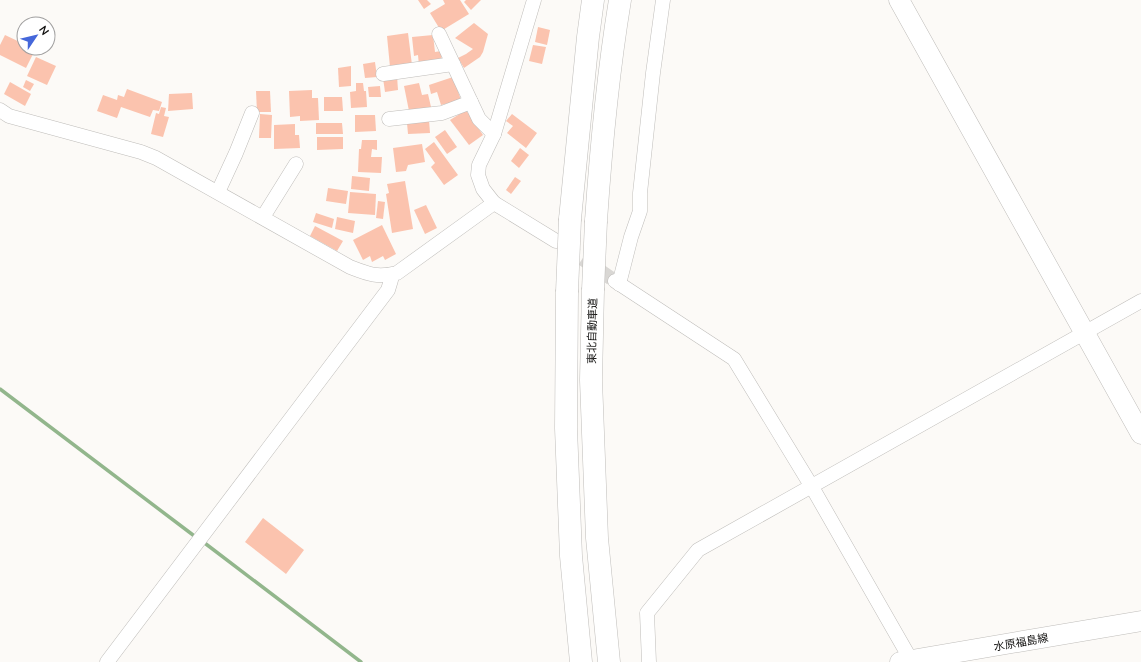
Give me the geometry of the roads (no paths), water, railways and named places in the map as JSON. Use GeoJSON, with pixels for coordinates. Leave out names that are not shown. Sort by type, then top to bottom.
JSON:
{"type":"FeatureCollection","features":[{"type":"Feature","properties":{"kind":"highway"},"geometry":{"type":"LineString","coordinates":[[581,662],[570,541],[566,428],[567,292],[570,219],[587,44],[593,0]]}},
{"type":"Feature","properties":{"kind":"highway","name":"東北自動車道"},"geometry":{"type":"LineString","coordinates":[[609,662],[597,538],[591,380],[596,221],[602,137],[613,41],[620,0]]}},
{"type":"Feature","properties":{"kind":"street"},"geometry":{"type":"LineString","coordinates":[[534,0],[494,134],[479,165],[478,175],[483,189],[494,203],[556,241]]}},
{"type":"Feature","properties":{"kind":"street"},"geometry":{"type":"LineString","coordinates":[[663,0],[653,73],[641,185],[640,211],[617,283],[734,358],[812,487],[905,661]]}},
{"type":"Feature","properties":{"kind":"street"},"geometry":{"type":"LineString","coordinates":[[899,0],[1141,434]]}},
{"type":"Feature","properties":{"kind":"street"},"geometry":{"type":"LineString","coordinates":[[439,34],[479,119],[494,134]]}},
{"type":"Feature","properties":{"kind":"street"},"geometry":{"type":"LineString","coordinates":[[383,74],[453,64]]}},
{"type":"Feature","properties":{"kind":"street"},"geometry":{"type":"LineString","coordinates":[[389,119],[442,113],[471,102]]}},
{"type":"Feature","properties":{"kind":"street"},"geometry":{"type":"LineString","coordinates":[[0,110],[9,116],[141,152],[156,158],[350,266],[372,276],[397,273],[494,203]]}},
{"type":"Feature","properties":{"kind":"street"},"geometry":{"type":"LineString","coordinates":[[218,192],[252,112]]}},
{"type":"Feature","properties":{"kind":"street"},"geometry":{"type":"LineString","coordinates":[[263,217],[296,164]]}},
{"type":"Feature","properties":{"kind":"street"},"geometry":{"type":"LineString","coordinates":[[107,662],[388,290],[391,280],[388,275]]}},
{"type":"Feature","properties":{"kind":"street"},"geometry":{"type":"LineString","coordinates":[[648,662],[647,613],[698,550],[1141,301]]}},
{"type":"Feature","properties":{"kind":"street","name":"水原福島線"},"geometry":{"type":"LineString","coordinates":[[905,661],[1141,621]]}},
{"type":"Feature","properties":{"kind":"waterway"},"geometry":{"type":"LineString","coordinates":[[0,389],[197,538]]}},
{"type":"Feature","properties":{"kind":"waterway"},"geometry":{"type":"LineString","coordinates":[[202,541],[361,662]]}},
{"type":"Feature","properties":{"kind":"tunnel"},"geometry":{"type":"LineString","coordinates":[[565,247],[615,281]]}}]}
